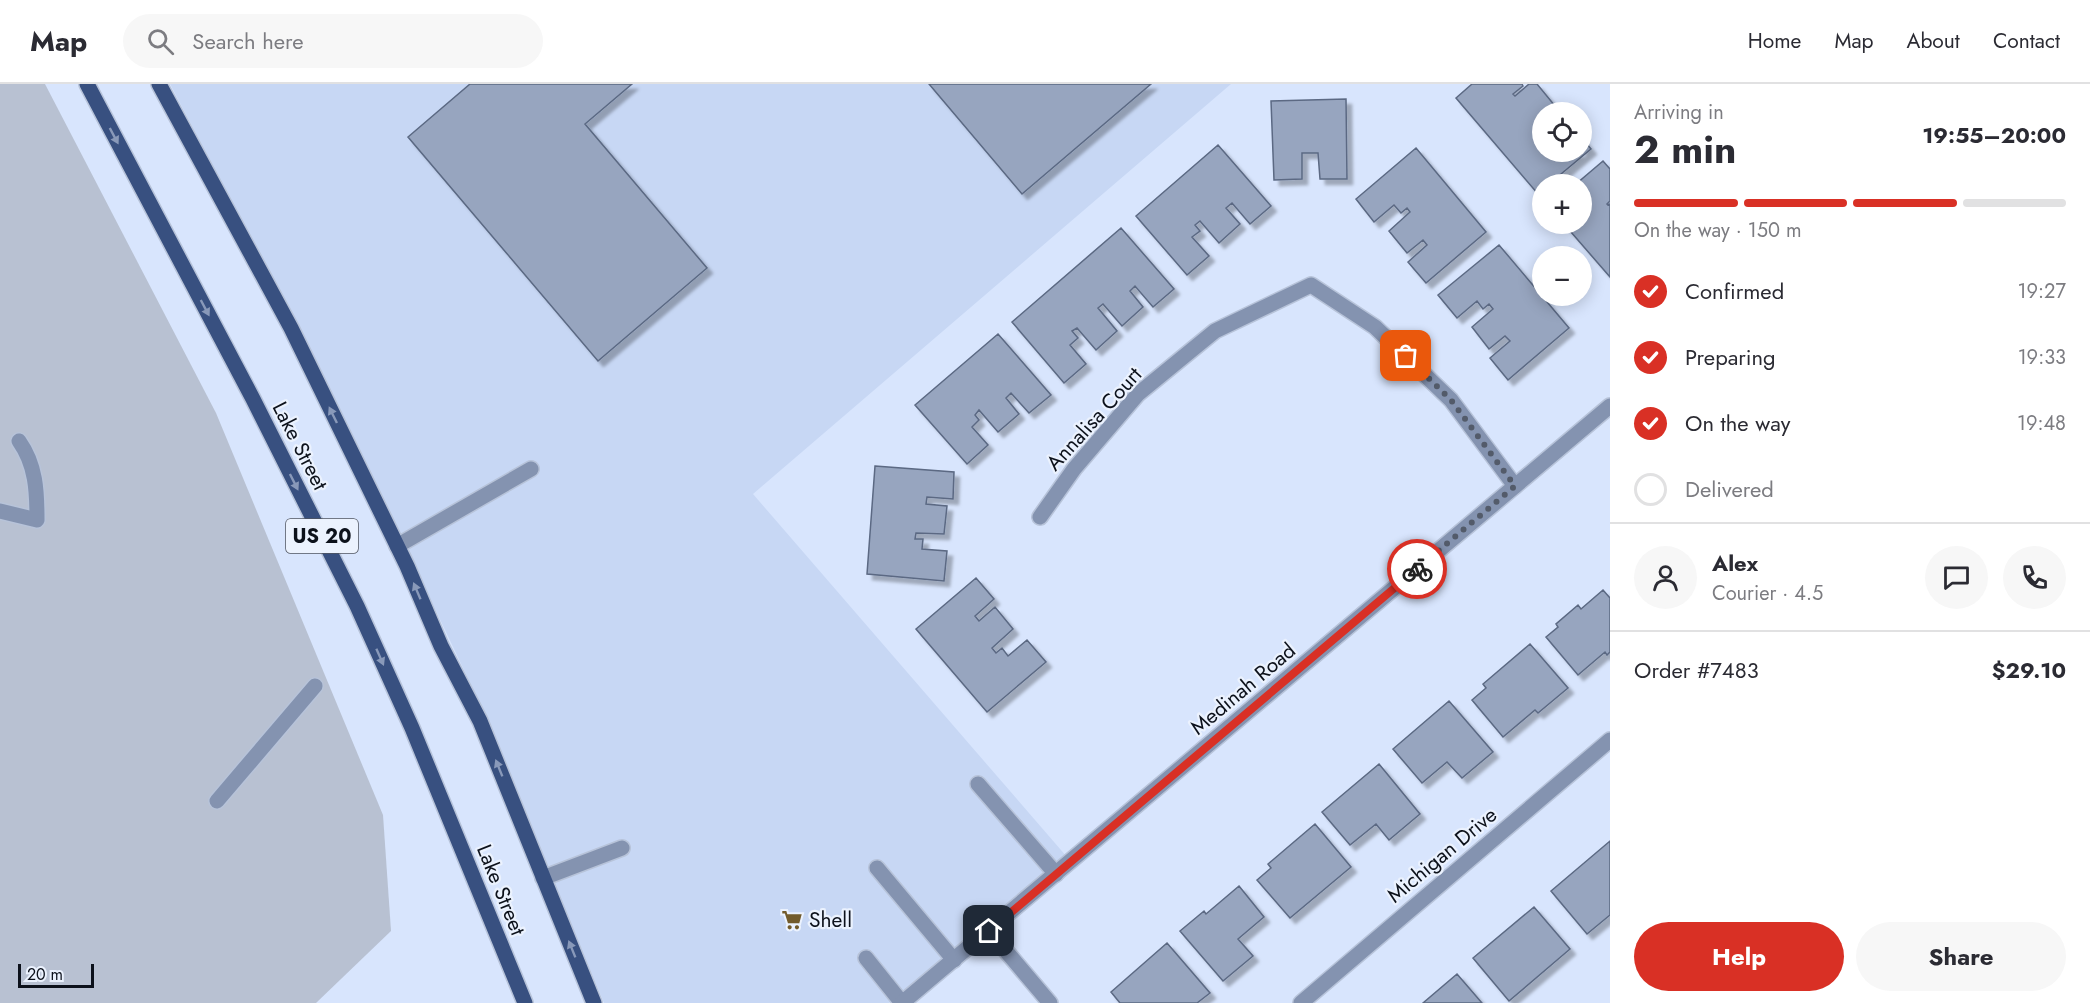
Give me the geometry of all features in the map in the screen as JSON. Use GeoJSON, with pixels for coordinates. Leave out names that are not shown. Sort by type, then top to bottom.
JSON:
{"type":"FeatureCollection","features":[{"type":"Feature","properties":{"kind":"main road","name":"Lake Street"},"geometry":{"type":"LineString","coordinates":[[87,84],[253,399],[357,606],[412,729],[525,1003]]}},
{"type":"Feature","properties":{"kind":"main road","name":"Lake Street"},"geometry":{"type":"LineString","coordinates":[[159,84],[291,328],[397,546],[441,646],[480,721],[594,1003]]}},
{"type":"Feature","properties":{"kind":"street","name":"Annalisa Court"},"geometry":{"type":"LineString","coordinates":[[1040,518],[1074,469],[1138,394],[1215,331],[1311,285],[1376,327],[1442,392],[1515,486]]}},
{"type":"Feature","properties":{"kind":"street","name":"Medinah Road"},"geometry":{"type":"LineString","coordinates":[[902,1003],[1610,406]]}},
{"type":"Feature","properties":{"kind":"street"},"geometry":{"type":"LineString","coordinates":[[0,511],[37,520],[32,464],[19,441]]}},
{"type":"Feature","properties":{"kind":"street"},"geometry":{"type":"LineString","coordinates":[[397,546],[531,470]]}},
{"type":"Feature","properties":{"kind":"street"},"geometry":{"type":"LineString","coordinates":[[217,801],[315,686]]}},
{"type":"Feature","properties":{"kind":"street","name":"Michigan Drive"},"geometry":{"type":"LineString","coordinates":[[1301,1003],[1610,740]]}},
{"type":"Feature","properties":{"kind":"street"},"geometry":{"type":"LineString","coordinates":[[978,784],[1056,874]]}},
{"type":"Feature","properties":{"kind":"street"},"geometry":{"type":"LineString","coordinates":[[543,878],[622,848]]}},
{"type":"Feature","properties":{"kind":"street"},"geometry":{"type":"LineString","coordinates":[[877,868],[954,960]]}},
{"type":"Feature","properties":{"kind":"street"},"geometry":{"type":"LineString","coordinates":[[989,931],[1050,1003]]}},
{"type":"Feature","properties":{"kind":"street"},"geometry":{"type":"LineString","coordinates":[[866,958],[902,1003]]}},
{"type":"Feature","properties":{"kind":"shaded area"},"geometry":{"type":"Polygon","coordinates":[[[0,84],[45,84],[216,413],[383,815],[391,931],[316,1003],[0,1003],[0,84]]]}},
{"type":"Feature","properties":{"kind":"shaded area"},"geometry":{"type":"Polygon","coordinates":[[[170,84],[1231,84],[753,494],[1067,857],[889,1003],[604,1003],[471,685],[351,431],[170,84]]]}},
{"type":"Feature","properties":{"kind":"building"},"geometry":{"type":"Polygon","coordinates":[[[470,84],[632,84],[585,124],[707,268],[598,361],[408,137],[470,84]]]}},
{"type":"Feature","properties":{"kind":"building"},"geometry":{"type":"Polygon","coordinates":[[[929,84],[1151,84],[1022,194],[929,84]]]}},
{"type":"Feature","properties":{"kind":"building"},"geometry":{"type":"Polygon","coordinates":[[[1472,84],[1522,84],[1523,86],[1513,94],[1515,96],[1529,84],[1537,84],[1552,102],[1532,102],[1532,162],[1575,162],[1561,174],[1532,174],[1532,187],[1456,98],[1472,84]]]}},
{"type":"Feature","properties":{"kind":"building"},"geometry":{"type":"Polygon","coordinates":[[[1346,99],[1347,179],[1320,179],[1318,153],[1302,153],[1302,179],[1274,180],[1271,101],[1346,99]]]}},
{"type":"Feature","properties":{"kind":"building"},"geometry":{"type":"Polygon","coordinates":[[[1218,145],[1271,206],[1250,224],[1232,203],[1226,208],[1240,224],[1219,243],[1200,221],[1195,225],[1200,231],[1192,237],[1209,256],[1187,275],[1136,216],[1218,145]]]}},
{"type":"Feature","properties":{"kind":"building"},"geometry":{"type":"Polygon","coordinates":[[[1416,148],[1486,232],[1426,283],[1408,262],[1427,245],[1423,240],[1407,253],[1389,231],[1410,212],[1407,208],[1401,213],[1394,205],[1374,222],[1356,199],[1416,148]]]}},
{"type":"Feature","properties":{"kind":"building"},"geometry":{"type":"Polygon","coordinates":[[[1603,161],[1610,169],[1610,201],[1607,204],[1610,204],[1610,277],[1592,256],[1592,246],[1583,246],[1573,234],[1592,234],[1592,174],[1588,174],[1603,161]]]}},
{"type":"Feature","properties":{"kind":"building"},"geometry":{"type":"Polygon","coordinates":[[[1121,228],[1174,289],[1153,307],[1135,286],[1130,291],[1143,307],[1122,326],[1103,304],[1098,308],[1117,331],[1096,350],[1077,328],[1072,331],[1078,338],[1070,345],[1086,364],[1064,383],[1012,322],[1121,228]]]}},
{"type":"Feature","properties":{"kind":"building"},"geometry":{"type":"Polygon","coordinates":[[[1499,245],[1532,284],[1532,306],[1550,306],[1569,328],[1508,380],[1490,358],[1510,341],[1505,336],[1489,349],[1472,327],[1493,309],[1489,304],[1483,309],[1477,301],[1457,318],[1438,295],[1499,245]]]}},
{"type":"Feature","properties":{"kind":"building"},"geometry":{"type":"Polygon","coordinates":[[[998,334],[1051,395],[1029,413],[1011,393],[1006,398],[1019,414],[998,432],[979,410],[975,415],[979,420],[972,427],[988,445],[967,464],[915,405],[998,334]]]}},
{"type":"Feature","properties":{"kind":"building"},"geometry":{"type":"Polygon","coordinates":[[[875,466],[954,472],[953,499],[927,497],[926,504],[947,506],[944,534],[916,533],[915,539],[923,539],[922,549],[947,551],[944,581],[867,574],[875,466]]]}},
{"type":"Feature","properties":{"kind":"building"},"geometry":{"type":"Polygon","coordinates":[[[976,578],[994,599],[975,616],[979,621],[995,607],[1013,629],[992,648],[996,653],[1002,648],[1008,656],[1027,640],[1046,662],[987,712],[916,629],[976,578]]]}},
{"type":"Feature","properties":{"kind":"building"},"geometry":{"type":"Polygon","coordinates":[[[1603,590],[1610,598],[1610,652],[1607,655],[1605,652],[1578,675],[1546,637],[1558,627],[1556,624],[1578,605],[1581,609],[1603,590]]]}},
{"type":"Feature","properties":{"kind":"building"},"geometry":{"type":"Polygon","coordinates":[[[1530,644],[1568,688],[1538,713],[1535,710],[1503,737],[1472,700],[1486,688],[1483,684],[1530,644]]]}},
{"type":"Feature","properties":{"kind":"building"},"geometry":{"type":"Polygon","coordinates":[[[1449,701],[1493,752],[1462,778],[1447,762],[1422,783],[1393,749],[1449,701]]]}},
{"type":"Feature","properties":{"kind":"building"},"geometry":{"type":"Polygon","coordinates":[[[1379,764],[1420,814],[1389,840],[1376,824],[1350,845],[1322,812],[1379,764]]]}},
{"type":"Feature","properties":{"kind":"building"},"geometry":{"type":"Polygon","coordinates":[[[1315,824],[1351,867],[1290,918],[1257,880],[1271,868],[1268,864],[1315,824]]]}},
{"type":"Feature","properties":{"kind":"building"},"geometry":{"type":"Polygon","coordinates":[[[1610,841],[1610,915],[1587,934],[1551,891],[1610,841]]]}},
{"type":"Feature","properties":{"kind":"building"},"geometry":{"type":"Polygon","coordinates":[[[1239,886],[1264,917],[1238,939],[1253,956],[1223,981],[1180,931],[1204,911],[1206,914],[1239,886]]]}},
{"type":"Feature","properties":{"kind":"building"},"geometry":{"type":"Polygon","coordinates":[[[1534,907],[1570,949],[1509,1001],[1473,958],[1534,907]]]}},
{"type":"Feature","properties":{"kind":"building"},"geometry":{"type":"Polygon","coordinates":[[[1167,943],[1210,993],[1197,1003],[1120,1003],[1111,992],[1167,943]]]}},
{"type":"Feature","properties":{"kind":"building"},"geometry":{"type":"Polygon","coordinates":[[[1457,974],[1482,1003],[1423,1003],[1457,974]]]}},
{"type":"Feature","properties":{"kind":"way so far"},"geometry":{"type":"LineString","coordinates":[[1406,356],[1451,400],[1515,486],[1417,569]]}},
{"type":"Feature","properties":{"kind":"place","name":"Shell"},"geometry":{"type":"Point","coordinates":[792,920]}},
{"type":"Feature","properties":{"kind":"route"},"geometry":{"type":"LineString","coordinates":[[989,931],[1417,569]]}}]}
